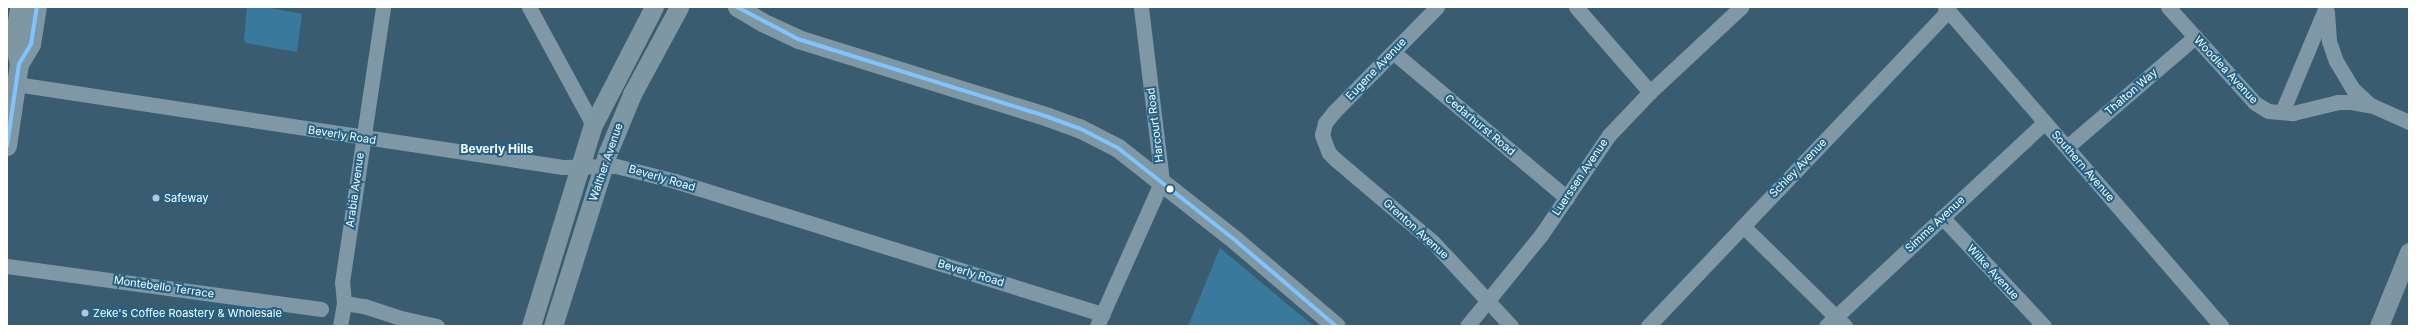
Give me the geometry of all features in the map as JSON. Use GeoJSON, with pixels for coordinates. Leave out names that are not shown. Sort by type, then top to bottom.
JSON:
{"type":"FeatureCollection","features":[{"type":"Feature","properties":{"kind":"main road"},"geometry":{"type":"LineString","coordinates":[[7,146],[19,64],[14,40],[19,7]]}},
{"type":"Feature","properties":{"kind":"main road"},"geometry":{"type":"LineString","coordinates":[[19,64],[31,44],[37,7]]}},
{"type":"Feature","properties":{"kind":"main road","name":"Walther Avenue"},"geometry":{"type":"LineString","coordinates":[[531,326],[581,167],[592,126],[654,7]]}},
{"type":"Feature","properties":{"kind":"main road","name":"Walther Avenue"},"geometry":{"type":"LineString","coordinates":[[553,326],[603,166],[632,94],[679,7]]}},
{"type":"Feature","properties":{"kind":"main road"},"geometry":{"type":"LineString","coordinates":[[737,7],[762,22],[798,39],[1079,128],[1118,148],[1162,181],[1336,326]]}},
{"type":"Feature","properties":{"kind":"main road"},"geometry":{"type":"LineString","coordinates":[[2379,326],[2407,263]]}},
{"type":"Feature","properties":{"kind":"street","name":"Arabia Avenue"},"geometry":{"type":"LineString","coordinates":[[340,326],[344,303],[342,282],[383,7]]}},
{"type":"Feature","properties":{"kind":"street"},"geometry":{"type":"LineString","coordinates":[[529,7],[592,126]]}},
{"type":"Feature","properties":{"kind":"street","name":"Harcourt Road"},"geometry":{"type":"LineString","coordinates":[[1141,7],[1162,181]]}},
{"type":"Feature","properties":{"kind":"street","name":"Eugene Avenue"},"geometry":{"type":"LineString","coordinates":[[1322,135],[1325,123],[1437,7]]}},
{"type":"Feature","properties":{"kind":"street"},"geometry":{"type":"LineString","coordinates":[[1576,7],[1650,92]]}},
{"type":"Feature","properties":{"kind":"street","name":"Luerssen Avenue"},"geometry":{"type":"LineString","coordinates":[[1467,326],[1489,302],[1567,198],[1609,135],[1650,92],[1741,7]]}},
{"type":"Feature","properties":{"kind":"street","name":"Woodlea Avenue"},"geometry":{"type":"LineString","coordinates":[[2168,7],[2255,103],[2268,111],[2293,113],[2338,102],[2370,105],[2409,122]]}},
{"type":"Feature","properties":{"kind":"street"},"geometry":{"type":"LineString","coordinates":[[2326,7],[2329,41],[2336,61],[2353,89],[2370,105]]}},
{"type":"Feature","properties":{"kind":"street"},"geometry":{"type":"LineString","coordinates":[[2282,112],[2326,7]]}},
{"type":"Feature","properties":{"kind":"street","name":"Southern Avenue"},"geometry":{"type":"LineString","coordinates":[[1946,9],[2221,326]]}},
{"type":"Feature","properties":{"kind":"street","name":"Schley Avenue"},"geometry":{"type":"LineString","coordinates":[[1648,326],[1946,9]]}},
{"type":"Feature","properties":{"kind":"street","name":"Thalton Way"},"geometry":{"type":"LineString","coordinates":[[2067,147],[2194,37]]}},
{"type":"Feature","properties":{"kind":"street","name":"Cedarhurst Road"},"geometry":{"type":"LineString","coordinates":[[1393,52],[1567,198]]}},
{"type":"Feature","properties":{"kind":"street","name":"Beverly Road"},"geometry":{"type":"LineString","coordinates":[[16,84],[363,138],[563,167],[616,166],[676,182],[1100,320]]}},
{"type":"Feature","properties":{"kind":"street","name":"Simms Avenue"},"geometry":{"type":"LineString","coordinates":[[1836,323],[1942,217],[2044,122]]}},
{"type":"Feature","properties":{"kind":"street","name":"Grenton Avenue"},"geometry":{"type":"LineString","coordinates":[[1322,135],[1332,156],[1413,224],[1511,326]]}},
{"type":"Feature","properties":{"kind":"street"},"geometry":{"type":"LineString","coordinates":[[1100,320],[1162,181]]}},
{"type":"Feature","properties":{"kind":"street","name":"Wilke Avenue"},"geometry":{"type":"LineString","coordinates":[[1942,217],[2044,326]]}},
{"type":"Feature","properties":{"kind":"street"},"geometry":{"type":"LineString","coordinates":[[1742,226],[1836,323]]}},
{"type":"Feature","properties":{"kind":"street","name":"Montebello Terrace"},"geometry":{"type":"LineString","coordinates":[[7,266],[321,308]]}},
{"type":"Feature","properties":{"kind":"street"},"geometry":{"type":"LineString","coordinates":[[344,303],[364,306],[397,317],[436,326]]}},
{"type":"Feature","properties":{"kind":"shaded area"},"geometry":{"type":"Polygon","coordinates":[[[247,7],[266,7],[302,14],[297,52],[246,43],[244,40],[247,7]]]}},
{"type":"Feature","properties":{"kind":"shaded area"},"geometry":{"type":"Polygon","coordinates":[[[1220,248],[1298,313],[1314,326],[1188,326],[1220,248]]]}},
{"type":"Feature","properties":{"kind":"transit line"},"geometry":{"type":"LineString","coordinates":[[7,146],[19,64],[31,44],[37,7]]}},
{"type":"Feature","properties":{"kind":"transit line"},"geometry":{"type":"LineString","coordinates":[[737,7],[798,39],[1048,117],[1079,128],[1118,148],[1236,241],[1336,326]]}},
{"type":"Feature","properties":{"kind":"place","name":"Safeway"},"geometry":{"type":"Point","coordinates":[156,198]}},
{"type":"Feature","properties":{"kind":"place","name":"Zeke's Coffee Roastery & Wholesale"},"geometry":{"type":"Point","coordinates":[85,313]}},
{"type":"Feature","properties":{"kind":"district","name":"Beverly Hills"},"geometry":{"type":"Point","coordinates":[497,149]}}]}
